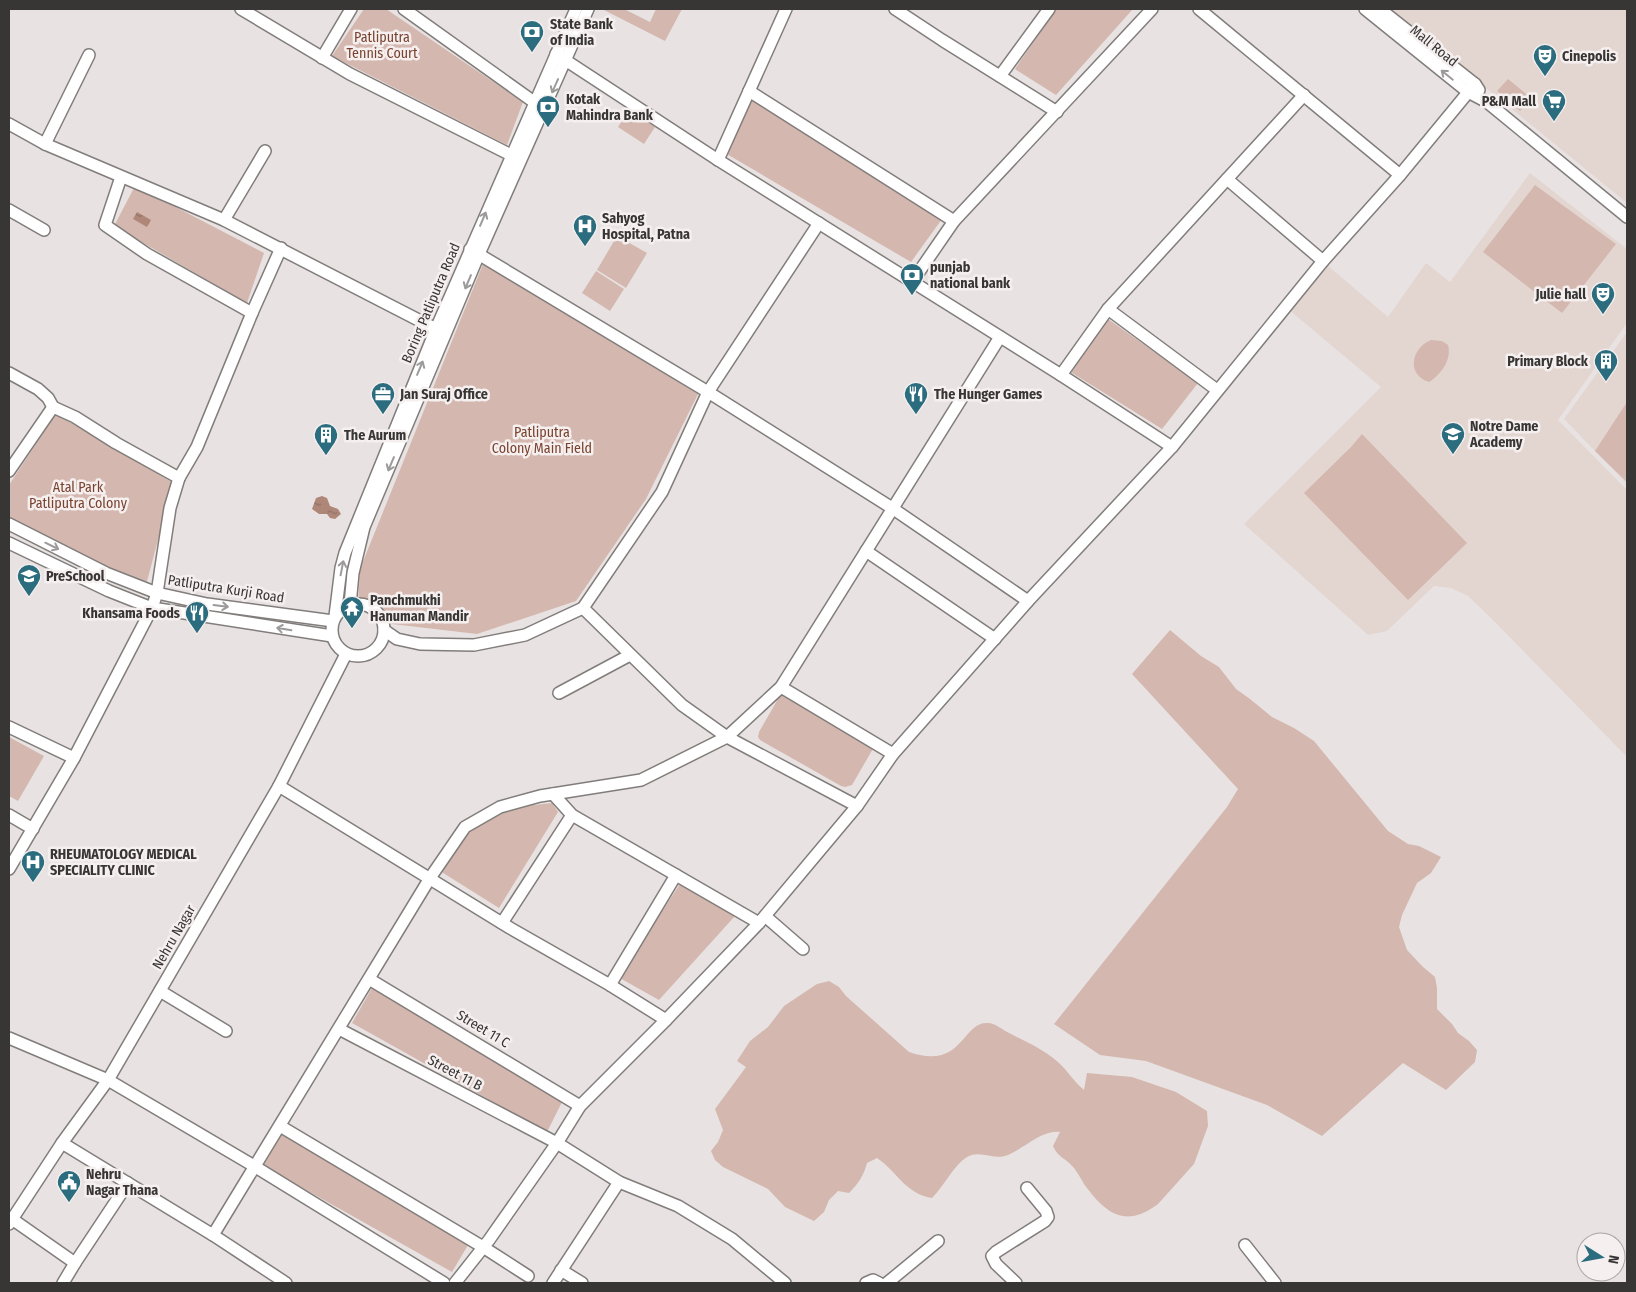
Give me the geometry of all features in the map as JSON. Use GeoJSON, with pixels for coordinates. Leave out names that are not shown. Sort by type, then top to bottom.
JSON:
{"type":"FeatureCollection","features":[{"type":"Feature","properties":{"kind":"street"},"geometry":{"type":"LineString","coordinates":[[322,58],[351,9]]}},
{"type":"Feature","properties":{"kind":"street"},"geometry":{"type":"LineString","coordinates":[[404,9],[534,102]]}},
{"type":"Feature","properties":{"kind":"street","name":"Boring Patliputra Road"},"geometry":{"type":"LineString","coordinates":[[334,619],[345,553],[561,58],[576,9]]}},
{"type":"Feature","properties":{"kind":"street","name":"Boring Patliputra Road"},"geometry":{"type":"LineString","coordinates":[[350,605],[353,573],[364,528],[436,330],[475,252],[511,155],[534,102],[588,9]]}},
{"type":"Feature","properties":{"kind":"street"},"geometry":{"type":"LineString","coordinates":[[718,160],[786,9]]}},
{"type":"Feature","properties":{"kind":"street"},"geometry":{"type":"LineString","coordinates":[[896,9],[1057,112]]}},
{"type":"Feature","properties":{"kind":"street"},"geometry":{"type":"LineString","coordinates":[[1000,76],[1049,9]]}},
{"type":"Feature","properties":{"kind":"street"},"geometry":{"type":"LineString","coordinates":[[912,282],[954,221],[1152,9]]}},
{"type":"Feature","properties":{"kind":"street"},"geometry":{"type":"LineString","coordinates":[[1199,9],[1400,175]]}},
{"type":"Feature","properties":{"kind":"street","name":"Mall Road"},"geometry":{"type":"LineString","coordinates":[[1365,9],[1471,88],[1627,217]]}},
{"type":"Feature","properties":{"kind":"street"},"geometry":{"type":"LineString","coordinates":[[455,1283],[557,1143],[580,1106],[666,1020],[762,919],[857,806],[893,754],[1028,601],[1172,447],[1323,261],[1400,175],[1471,88],[1380,9]]}},
{"type":"Feature","properties":{"kind":"street"},"geometry":{"type":"LineString","coordinates":[[241,10],[322,58],[511,155]]}},
{"type":"Feature","properties":{"kind":"street"},"geometry":{"type":"LineString","coordinates":[[45,144],[89,55]]}},
{"type":"Feature","properties":{"kind":"street"},"geometry":{"type":"LineString","coordinates":[[561,58],[718,160],[1172,447]]}},
{"type":"Feature","properties":{"kind":"street"},"geometry":{"type":"LineString","coordinates":[[749,91],[954,221]]}},
{"type":"Feature","properties":{"kind":"street"},"geometry":{"type":"LineString","coordinates":[[1061,376],[1108,309],[1304,95]]}},
{"type":"Feature","properties":{"kind":"street"},"geometry":{"type":"LineString","coordinates":[[9,124],[45,144],[224,220],[436,330]]}},
{"type":"Feature","properties":{"kind":"street"},"geometry":{"type":"LineString","coordinates":[[224,220],[265,151]]}},
{"type":"Feature","properties":{"kind":"street"},"geometry":{"type":"LineString","coordinates":[[121,177],[105,225],[147,254],[252,313]]}},
{"type":"Feature","properties":{"kind":"street"},"geometry":{"type":"LineString","coordinates":[[1227,179],[1323,261]]}},
{"type":"Feature","properties":{"kind":"street"},"geometry":{"type":"LineString","coordinates":[[9,210],[44,230]]}},
{"type":"Feature","properties":{"kind":"street"},"geometry":{"type":"LineString","coordinates":[[384,630],[397,639],[420,644],[474,645],[525,635],[582,608],[662,492],[708,392],[819,224]]}},
{"type":"Feature","properties":{"kind":"street"},"geometry":{"type":"LineString","coordinates":[[9,869],[74,758],[152,608],[157,593],[170,508],[179,478],[197,447],[281,248]]}},
{"type":"Feature","properties":{"kind":"street"},"geometry":{"type":"LineString","coordinates":[[475,252],[708,392],[892,508],[1028,601]]}},
{"type":"Feature","properties":{"kind":"street"},"geometry":{"type":"LineString","coordinates":[[1108,309],[1217,390]]}},
{"type":"Feature","properties":{"kind":"street"},"geometry":{"type":"LineString","coordinates":[[212,1235],[430,878],[465,827],[500,807],[553,794],[642,780],[726,737],[782,687],[1000,337]]}},
{"type":"Feature","properties":{"kind":"street"},"geometry":{"type":"LineString","coordinates":[[9,373],[38,389],[48,398],[53,407],[75,417],[116,443],[179,478]]}},
{"type":"Feature","properties":{"kind":"street"},"geometry":{"type":"LineString","coordinates":[[9,471],[53,407]]}},
{"type":"Feature","properties":{"kind":"street","name":"Patliputra Kurji Road"},"geometry":{"type":"LineString","coordinates":[[9,524],[106,573],[157,593],[207,604],[334,619]]}},
{"type":"Feature","properties":{"kind":"street"},"geometry":{"type":"LineString","coordinates":[[9,543],[109,591],[152,608],[332,636]]}},
{"type":"Feature","properties":{"kind":"street"},"geometry":{"type":"LineString","coordinates":[[866,551],[995,639]]}},
{"type":"Feature","properties":{"kind":"street"},"geometry":{"type":"LineString","coordinates":[[360,604],[369,606],[377,612],[382,620],[384,630],[378,647],[372,653],[363,656],[346,654],[337,647],[332,636],[334,619],[342,609],[350,605],[360,604]]}},
{"type":"Feature","properties":{"kind":"street"},"geometry":{"type":"LineString","coordinates":[[582,608],[682,705],[726,737],[857,806]]}},
{"type":"Feature","properties":{"kind":"street","name":"Nehru Nagar"},"geometry":{"type":"LineString","coordinates":[[10,1221],[62,1143],[108,1080],[279,786],[346,654]]}},
{"type":"Feature","properties":{"kind":"street"},"geometry":{"type":"LineString","coordinates":[[559,693],[630,655]]}},
{"type":"Feature","properties":{"kind":"street"},"geometry":{"type":"LineString","coordinates":[[782,687],[893,754]]}},
{"type":"Feature","properties":{"kind":"street"},"geometry":{"type":"LineString","coordinates":[[9,727],[74,758]]}},
{"type":"Feature","properties":{"kind":"street"},"geometry":{"type":"LineString","coordinates":[[279,786],[502,923],[610,985],[666,1020]]}},
{"type":"Feature","properties":{"kind":"street"},"geometry":{"type":"LineString","coordinates":[[553,794],[572,815],[676,875],[762,919],[803,950]]}},
{"type":"Feature","properties":{"kind":"street"},"geometry":{"type":"LineString","coordinates":[[9,815],[32,829]]}},
{"type":"Feature","properties":{"kind":"street"},"geometry":{"type":"LineString","coordinates":[[502,923],[572,815]]}},
{"type":"Feature","properties":{"kind":"street"},"geometry":{"type":"LineString","coordinates":[[610,985],[676,875]]}},
{"type":"Feature","properties":{"kind":"street","name":"Street 11 C"},"geometry":{"type":"LineString","coordinates":[[369,980],[580,1106]]}},
{"type":"Feature","properties":{"kind":"street"},"geometry":{"type":"LineString","coordinates":[[160,991],[226,1031]]}},
{"type":"Feature","properties":{"kind":"street","name":"Street 11 B"},"geometry":{"type":"LineString","coordinates":[[339,1029],[557,1143],[619,1182],[678,1206],[732,1239],[786,1283]]}},
{"type":"Feature","properties":{"kind":"street"},"geometry":{"type":"LineString","coordinates":[[9,1038],[108,1080],[254,1166],[444,1283]]}},
{"type":"Feature","properties":{"kind":"street"},"geometry":{"type":"LineString","coordinates":[[280,1126],[483,1247],[528,1276]]}},
{"type":"Feature","properties":{"kind":"street"},"geometry":{"type":"LineString","coordinates":[[62,1143],[286,1283]]}},
{"type":"Feature","properties":{"kind":"street"},"geometry":{"type":"LineString","coordinates":[[553,1283],[619,1182]]}},
{"type":"Feature","properties":{"kind":"street"},"geometry":{"type":"LineString","coordinates":[[63,1283],[128,1183]]}},
{"type":"Feature","properties":{"kind":"street"},"geometry":{"type":"LineString","coordinates":[[1016,1283],[996,1264],[992,1256],[1045,1221],[1048,1217],[1046,1211],[1027,1188]]}},
{"type":"Feature","properties":{"kind":"street"},"geometry":{"type":"LineString","coordinates":[[10,1221],[75,1263]]}},
{"type":"Feature","properties":{"kind":"street"},"geometry":{"type":"LineString","coordinates":[[887,1283],[938,1241]]}},
{"type":"Feature","properties":{"kind":"street"},"geometry":{"type":"LineString","coordinates":[[1245,1245],[1275,1283]]}},
{"type":"Feature","properties":{"kind":"street"},"geometry":{"type":"LineString","coordinates":[[561,1270],[582,1283]]}},
{"type":"Feature","properties":{"kind":"street"},"geometry":{"type":"LineString","coordinates":[[866,1283],[873,1280],[879,1283]]}},
{"type":"Feature","properties":{"kind":"shaded area"},"geometry":{"type":"Polygon","coordinates":[[[1389,9],[1627,9],[1627,203],[1389,9]]]}},
{"type":"Feature","properties":{"kind":"shaded area","name":"Notre Dame Academy"},"geometry":{"type":"Polygon","coordinates":[[[1530,173],[1627,249],[1627,323],[1558,420],[1627,490],[1627,757],[1468,596],[1451,588],[1434,586],[1387,631],[1368,635],[1244,524],[1381,387],[1288,309],[1327,265],[1388,317],[1426,263],[1450,282],[1530,173]]]}},
{"type":"Feature","properties":{"kind":"shaded area"},"geometry":{"type":"Polygon","coordinates":[[[1627,332],[1627,484],[1564,419],[1627,332]]]}},
{"type":"Feature","properties":{"kind":"green space","name":"Patliputra Tennis Court"},"geometry":{"type":"Polygon","coordinates":[[[364,9],[386,9],[523,102],[507,145],[332,56],[364,9]]]}},
{"type":"Feature","properties":{"kind":"green space"},"geometry":{"type":"Polygon","coordinates":[[[602,9],[624,9],[650,22],[656,9],[682,9],[665,41],[602,9]]]}},
{"type":"Feature","properties":{"kind":"green space"},"geometry":{"type":"Polygon","coordinates":[[[1056,9],[1133,9],[1056,95],[1015,69],[1056,9]]]}},
{"type":"Feature","properties":{"kind":"green space"},"geometry":{"type":"Polygon","coordinates":[[[1508,79],[1531,98],[1520,111],[1497,91],[1508,79]]]}},
{"type":"Feature","properties":{"kind":"green space"},"geometry":{"type":"Polygon","coordinates":[[[751,97],[942,219],[911,262],[725,153],[751,97]]]}},
{"type":"Feature","properties":{"kind":"green space"},"geometry":{"type":"Polygon","coordinates":[[[629,110],[655,127],[644,144],[618,127],[629,110]]]}},
{"type":"Feature","properties":{"kind":"green space"},"geometry":{"type":"Polygon","coordinates":[[[1535,185],[1616,244],[1562,313],[1483,252],[1535,185]]]}},
{"type":"Feature","properties":{"kind":"green space"},"geometry":{"type":"Polygon","coordinates":[[[135,186],[264,253],[247,303],[114,226],[135,186]]]}},
{"type":"Feature","properties":{"kind":"green space"},"geometry":{"type":"Polygon","coordinates":[[[617,236],[647,253],[626,288],[597,270],[617,236]]]}},
{"type":"Feature","properties":{"kind":"green space","name":"Patliputra Colony Main Field"},"geometry":{"type":"Polygon","coordinates":[[[483,264],[698,394],[646,499],[576,601],[477,634],[392,624],[374,610],[358,606],[360,569],[483,264]]]}},
{"type":"Feature","properties":{"kind":"green space"},"geometry":{"type":"Polygon","coordinates":[[[596,271],[624,289],[610,311],[582,293],[596,271]]]}},
{"type":"Feature","properties":{"kind":"green space"},"geometry":{"type":"Polygon","coordinates":[[[1108,319],[1198,383],[1162,429],[1069,371],[1108,319]]]}},
{"type":"Feature","properties":{"kind":"green space"},"geometry":{"type":"Polygon","coordinates":[[[1431,340],[1442,341],[1448,345],[1449,351],[1444,366],[1438,375],[1429,382],[1417,374],[1414,368],[1414,361],[1419,349],[1431,340]]]}},
{"type":"Feature","properties":{"kind":"green space"},"geometry":{"type":"Polygon","coordinates":[[[1627,402],[1627,482],[1595,451],[1627,402]]]}},
{"type":"Feature","properties":{"kind":"green space","name":"Atal Park Patliputra Colony"},"geometry":{"type":"Polygon","coordinates":[[[56,414],[173,483],[145,589],[9,526],[9,485],[56,414]]]}},
{"type":"Feature","properties":{"kind":"green space"},"geometry":{"type":"Polygon","coordinates":[[[1362,434],[1467,543],[1408,600],[1304,493],[1362,434]]]}},
{"type":"Feature","properties":{"kind":"green space"},"geometry":{"type":"Polygon","coordinates":[[[1170,630],[1201,656],[1219,667],[1236,689],[1272,717],[1314,741],[1388,831],[1408,844],[1419,846],[1441,857],[1431,873],[1417,883],[1402,915],[1399,927],[1407,950],[1435,977],[1437,1009],[1458,1033],[1477,1050],[1475,1062],[1446,1090],[1403,1063],[1322,1136],[1267,1105],[1146,1061],[1100,1055],[1054,1024],[1227,807],[1238,789],[1132,674],[1170,630]]]}},
{"type":"Feature","properties":{"kind":"green space"},"geometry":{"type":"Polygon","coordinates":[[[782,692],[874,747],[852,785],[841,786],[760,740],[758,737],[759,732],[782,692]]]}},
{"type":"Feature","properties":{"kind":"green space"},"geometry":{"type":"Polygon","coordinates":[[[9,737],[44,756],[18,801],[9,796],[9,737]]]}},
{"type":"Feature","properties":{"kind":"green space"},"geometry":{"type":"Polygon","coordinates":[[[552,803],[558,812],[499,908],[440,871],[465,837],[490,817],[511,808],[552,803]]]}},
{"type":"Feature","properties":{"kind":"green space"},"geometry":{"type":"Polygon","coordinates":[[[680,884],[735,916],[659,1000],[618,977],[680,884]]]}},
{"type":"Feature","properties":{"kind":"green space"},"geometry":{"type":"Polygon","coordinates":[[[829,981],[839,987],[846,996],[909,1052],[927,1056],[940,1055],[951,1051],[979,1024],[991,1023],[1052,1057],[1062,1065],[1084,1090],[1087,1073],[1132,1077],[1176,1092],[1207,1111],[1208,1126],[1194,1164],[1158,1204],[1146,1212],[1135,1216],[1116,1214],[1100,1203],[1084,1184],[1074,1168],[1057,1153],[1053,1146],[1060,1132],[1053,1132],[1008,1155],[998,1157],[977,1154],[967,1157],[957,1166],[932,1198],[915,1192],[908,1187],[877,1158],[867,1163],[860,1179],[849,1193],[838,1191],[829,1200],[824,1212],[814,1221],[785,1207],[768,1189],[723,1167],[715,1160],[711,1151],[718,1142],[723,1130],[715,1109],[746,1067],[737,1061],[750,1041],[768,1027],[784,1006],[817,984],[829,981]]]}},
{"type":"Feature","properties":{"kind":"green space"},"geometry":{"type":"Polygon","coordinates":[[[372,988],[563,1100],[547,1132],[352,1023],[372,988]]]}},
{"type":"Feature","properties":{"kind":"green space"},"geometry":{"type":"Polygon","coordinates":[[[281,1131],[468,1245],[452,1272],[260,1164],[281,1131]]]}},
{"type":"Feature","properties":{"kind":"water"},"geometry":{"type":"Polygon","coordinates":[[[137,212],[151,220],[147,227],[133,219],[137,212]]]}},
{"type":"Feature","properties":{"kind":"water"},"geometry":{"type":"Polygon","coordinates":[[[322,496],[327,498],[330,506],[338,509],[341,514],[335,519],[330,518],[327,514],[319,514],[312,509],[316,498],[322,496]]]}},
{"type":"Feature","properties":{"kind":"place","name":"State Bank of India"},"geometry":{"type":"Point","coordinates":[532,53]}},
{"type":"Feature","properties":{"kind":"place","name":"Cinepolis"},"geometry":{"type":"Point","coordinates":[1545,77]}},
{"type":"Feature","properties":{"kind":"place","name":"P&M Mall"},"geometry":{"type":"Point","coordinates":[1554,122]}},
{"type":"Feature","properties":{"kind":"place","name":"Kotak Mahindra Bank"},"geometry":{"type":"Point","coordinates":[548,128]}},
{"type":"Feature","properties":{"kind":"place","name":"Sahyog Hospital, Patna"},"geometry":{"type":"Point","coordinates":[585,247]}},
{"type":"Feature","properties":{"kind":"place","name":"punjab national bank"},"geometry":{"type":"Point","coordinates":[912,296]}},
{"type":"Feature","properties":{"kind":"place","name":"Julie hall"},"geometry":{"type":"Point","coordinates":[1603,315]}},
{"type":"Feature","properties":{"kind":"place","name":"Primary Block"},"geometry":{"type":"Point","coordinates":[1606,382]}},
{"type":"Feature","properties":{"kind":"place","name":"Jan Suraj Office"},"geometry":{"type":"Point","coordinates":[383,415]}},
{"type":"Feature","properties":{"kind":"place","name":"The Hunger Games"},"geometry":{"type":"Point","coordinates":[916,415]}},
{"type":"Feature","properties":{"kind":"place","name":"Notre Dame Academy"},"geometry":{"type":"Point","coordinates":[1453,455]}},
{"type":"Feature","properties":{"kind":"place","name":"The Aurum"},"geometry":{"type":"Point","coordinates":[326,456]}},
{"type":"Feature","properties":{"kind":"place","name":"PreSchool"},"geometry":{"type":"Point","coordinates":[29,597]}},
{"type":"Feature","properties":{"kind":"place","name":"Panchmukhi Hanuman Mandir"},"geometry":{"type":"Point","coordinates":[352,629]}},
{"type":"Feature","properties":{"kind":"place","name":"Khansama Foods"},"geometry":{"type":"Point","coordinates":[197,634]}},
{"type":"Feature","properties":{"kind":"place","name":"RHEUMATOLOGY MEDICAL SPECIALITY CLINIC"},"geometry":{"type":"Point","coordinates":[33,883]}},
{"type":"Feature","properties":{"kind":"place","name":"Nehru Nagar Thana"},"geometry":{"type":"Point","coordinates":[69,1203]}}]}
